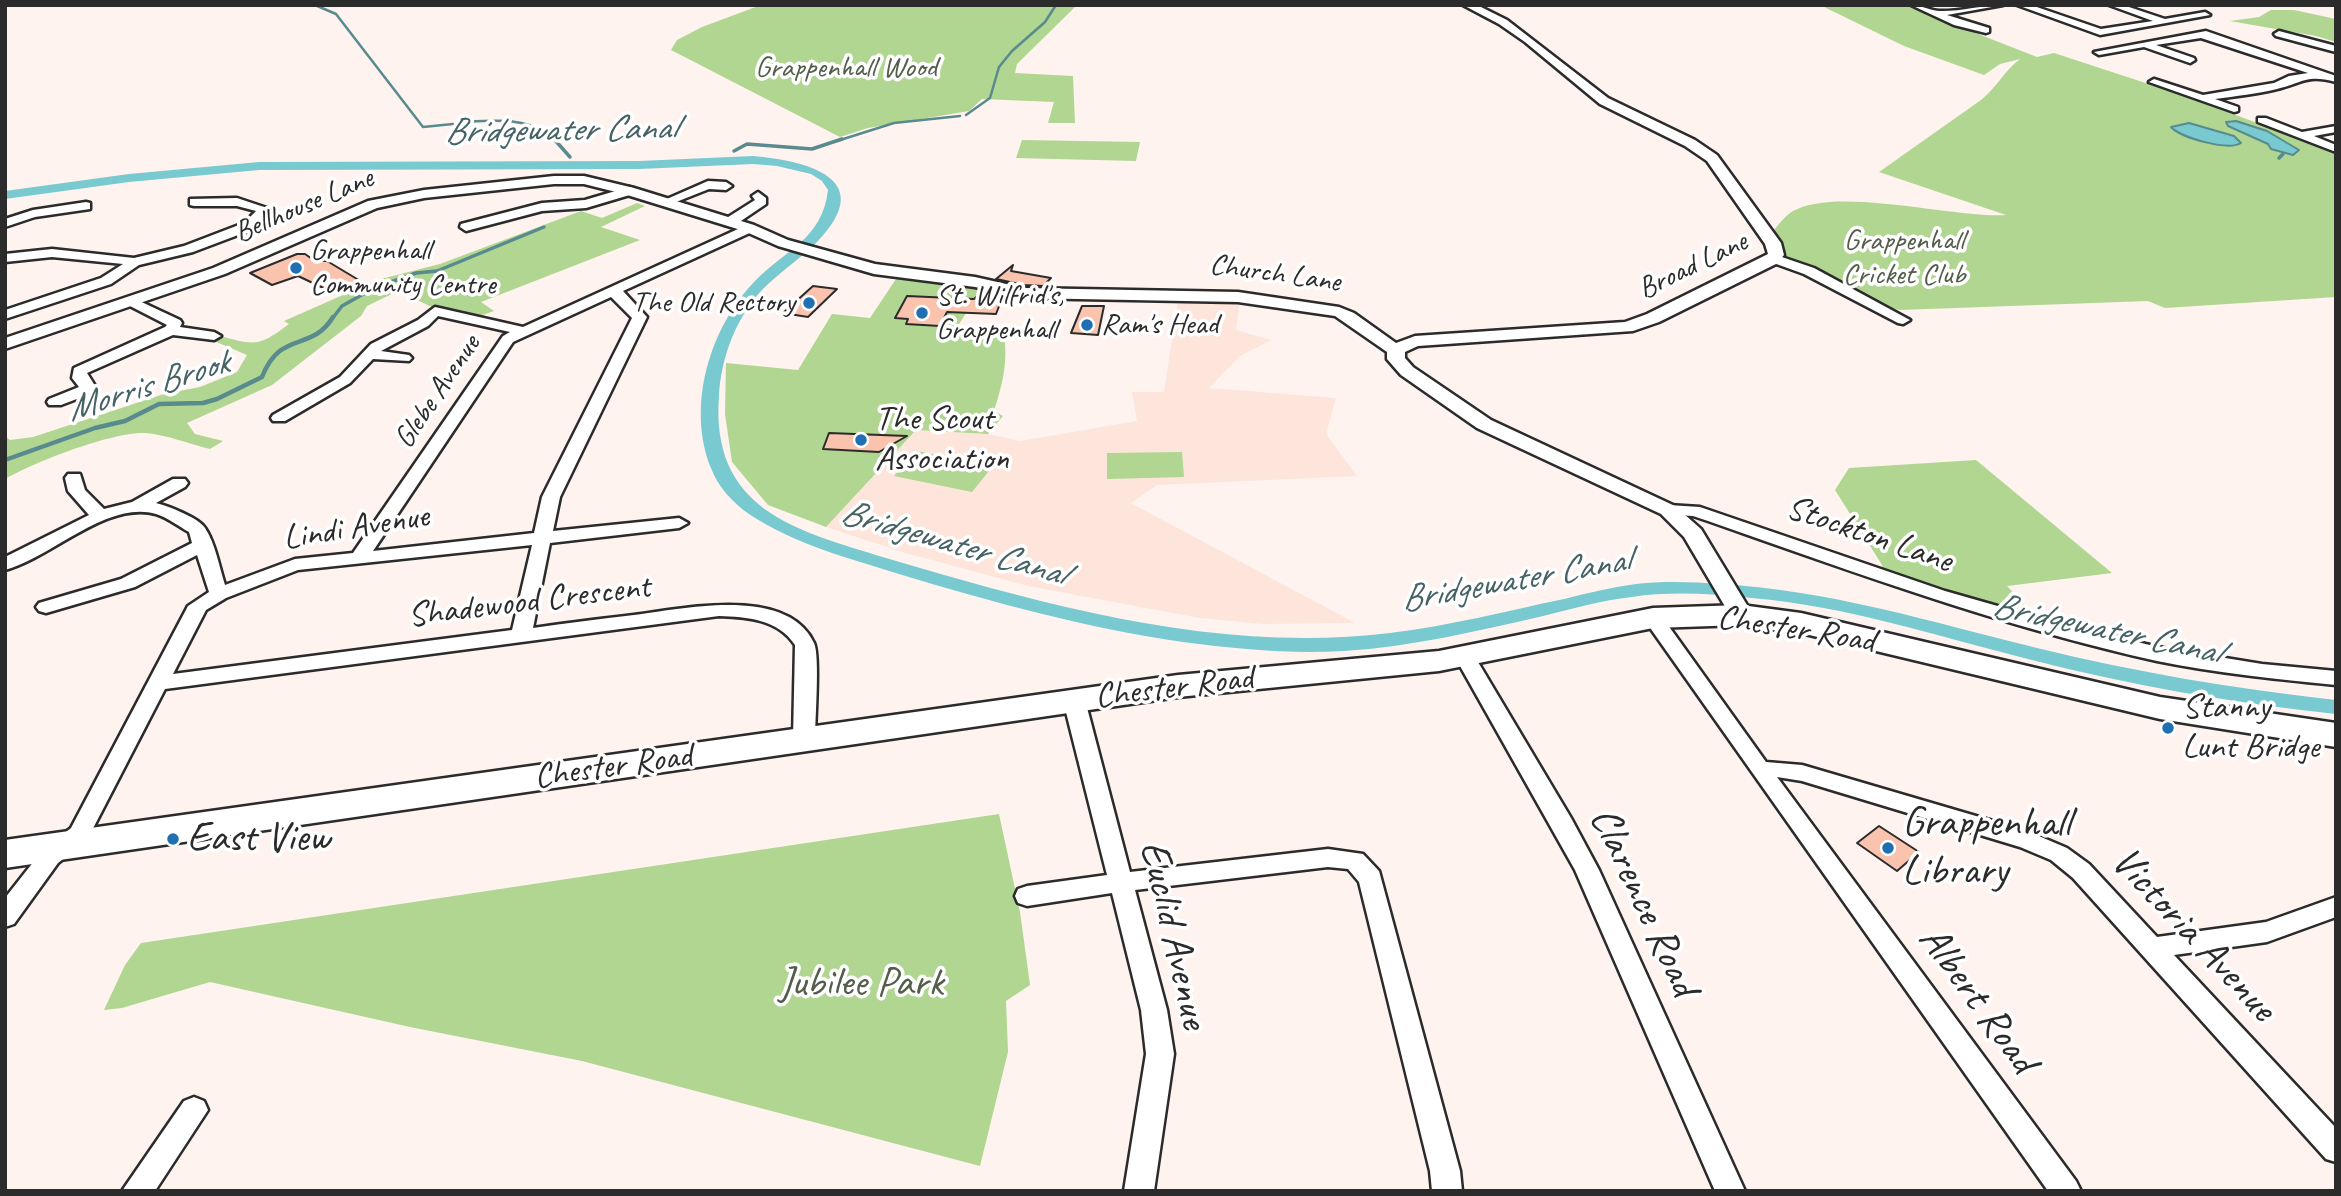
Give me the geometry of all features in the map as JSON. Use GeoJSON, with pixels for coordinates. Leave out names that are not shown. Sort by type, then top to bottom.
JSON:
{"type":"FeatureCollection","features":[{"type":"Feature","properties":{"kind":"main road","name":"Chester Road"},"geometry":{"type":"LineString","coordinates":[[5,853],[1074,700],[1254,677],[1465,657],[1653,618],[1738,607],[1990,670],[2160,708],[2336,735]]}},
{"type":"Feature","properties":{"kind":"street","name":"Broad Lane"},"geometry":{"type":"LineString","coordinates":[[1396,349],[1415,341],[1628,327],[1653,318],[1773,258],[1776,252],[1773,243],[1712,158],[1690,143],[1604,101],[1529,40],[1503,22],[1468,5]]}},
{"type":"Feature","properties":{"kind":"street"},"geometry":{"type":"LineString","coordinates":[[1915,5],[1986,30]]}},
{"type":"Feature","properties":{"kind":"street"},"geometry":{"type":"LineString","coordinates":[[1936,14],[1998,5]]}},
{"type":"Feature","properties":{"kind":"street"},"geometry":{"type":"LineString","coordinates":[[2021,5],[2100,32]]}},
{"type":"Feature","properties":{"kind":"street"},"geometry":{"type":"LineString","coordinates":[[2113,5],[2165,22]]}},
{"type":"Feature","properties":{"kind":"street"},"geometry":{"type":"LineString","coordinates":[[2077,37],[2205,15]]}},
{"type":"Feature","properties":{"kind":"street"},"geometry":{"type":"LineString","coordinates":[[2279,34],[2336,49]]}},
{"type":"Feature","properties":{"kind":"street"},"geometry":{"type":"LineString","coordinates":[[2099,52],[2204,35],[2336,79]]}},
{"type":"Feature","properties":{"kind":"street"},"geometry":{"type":"LineString","coordinates":[[2144,45],[2190,60]]}},
{"type":"Feature","properties":{"kind":"street"},"geometry":{"type":"LineString","coordinates":[[2278,60],[2336,49]]}},
{"type":"Feature","properties":{"kind":"street"},"geometry":{"type":"LineString","coordinates":[[2203,99],[2277,86],[2293,78],[2321,74]]}},
{"type":"Feature","properties":{"kind":"street"},"geometry":{"type":"LineString","coordinates":[[2154,82],[2234,109]]}},
{"type":"Feature","properties":{"kind":"street"},"geometry":{"type":"LineString","coordinates":[[2262,120],[2336,149]]}},
{"type":"Feature","properties":{"kind":"street"},"geometry":{"type":"LineString","coordinates":[[2301,135],[2336,129]]}},
{"type":"Feature","properties":{"kind":"street","name":"Bellhouse Lane"},"geometry":{"type":"LineString","coordinates":[[5,344],[219,271],[348,214],[398,198],[554,180],[584,180],[730,222],[794,246]]}},
{"type":"Feature","properties":{"kind":"street"},"geometry":{"type":"LineString","coordinates":[[666,202],[708,185],[726,186]]}},
{"type":"Feature","properties":{"kind":"street"},"geometry":{"type":"LineString","coordinates":[[466,227],[542,207],[586,204],[629,191]]}},
{"type":"Feature","properties":{"kind":"street"},"geometry":{"type":"LineString","coordinates":[[730,222],[762,201],[758,196]]}},
{"type":"Feature","properties":{"kind":"street"},"geometry":{"type":"LineString","coordinates":[[6,315],[106,281],[134,262],[188,249],[249,226],[264,209],[237,202],[194,202]]}},
{"type":"Feature","properties":{"kind":"street"},"geometry":{"type":"LineString","coordinates":[[5,223],[33,214],[86,206]]}},
{"type":"Feature","properties":{"kind":"street","name":"Glebe Avenue"},"geometry":{"type":"LineString","coordinates":[[360,557],[508,339],[749,228]]}},
{"type":"Feature","properties":{"kind":"street","name":"Church Lane"},"geometry":{"type":"LineString","coordinates":[[794,246],[863,267],[975,282],[1024,293],[1238,297],[1339,312],[1355,318],[1382,344],[1396,349],[1396,359],[1407,371],[1484,424],[1668,510],[1693,534],[1738,607]]}},
{"type":"Feature","properties":{"kind":"street"},"geometry":{"type":"LineString","coordinates":[[5,258],[52,253],[134,262]]}},
{"type":"Feature","properties":{"kind":"street"},"geometry":{"type":"LineString","coordinates":[[1773,258],[1809,271],[1903,320]]}},
{"type":"Feature","properties":{"kind":"street"},"geometry":{"type":"LineString","coordinates":[[521,636],[551,497],[640,317],[620,299],[615,290]]}},
{"type":"Feature","properties":{"kind":"street"},"geometry":{"type":"LineString","coordinates":[[133,302],[175,323],[171,330]]}},
{"type":"Feature","properties":{"kind":"street"},"geometry":{"type":"LineString","coordinates":[[279,418],[318,398],[345,380],[376,347],[423,323],[435,311],[523,331]]}},
{"type":"Feature","properties":{"kind":"street"},"geometry":{"type":"LineString","coordinates":[[55,402],[89,388],[80,378],[79,371],[171,330],[214,336]]}},
{"type":"Feature","properties":{"kind":"street"},"geometry":{"type":"LineString","coordinates":[[369,354],[404,358]]}},
{"type":"Feature","properties":{"kind":"street"},"geometry":{"type":"LineString","coordinates":[[74,478],[77,491],[99,515]]}},
{"type":"Feature","properties":{"kind":"street"},"geometry":{"type":"LineString","coordinates":[[134,508],[179,483]]}},
{"type":"Feature","properties":{"kind":"street"},"geometry":{"type":"LineString","coordinates":[[5,564],[32,554],[99,515],[134,508],[158,508],[197,529],[219,594]]}},
{"type":"Feature","properties":{"kind":"street","name":"Stockton Lane"},"geometry":{"type":"LineString","coordinates":[[1668,510],[1694,511],[1938,595],[2145,651],[2262,671],[2336,678]]}},
{"type":"Feature","properties":{"kind":"street","name":"Lindi Avenue"},"geometry":{"type":"LineString","coordinates":[[65,845],[79,834],[198,606],[219,594],[296,565],[679,523]]}},
{"type":"Feature","properties":{"kind":"street"},"geometry":{"type":"LineString","coordinates":[[46,607],[128,583],[204,544]]}},
{"type":"Feature","properties":{"kind":"street","name":"Shadewood Crescent"},"geometry":{"type":"LineString","coordinates":[[156,683],[719,610],[758,614],[776,619],[791,628],[804,645],[804,739]]}},
{"type":"Feature","properties":{"kind":"street","name":"Albert Road"},"geometry":{"type":"LineString","coordinates":[[1653,618],[2066,1191]]}},
{"type":"Feature","properties":{"kind":"street","name":"Clarence Road"},"geometry":{"type":"LineString","coordinates":[[1465,657],[1587,870],[1730,1191]]}},
{"type":"Feature","properties":{"kind":"street","name":"Euclid Avenue"},"geometry":{"type":"LineString","coordinates":[[1074,700],[1154,1010],[1160,1054],[1139,1191]]}},
{"type":"Feature","properties":{"kind":"street","name":"Victoria Avenue"},"geometry":{"type":"LineString","coordinates":[[1760,770],[1802,772],[2028,840],[2059,854],[2081,871],[2336,1149]]}},
{"type":"Feature","properties":{"kind":"street"},"geometry":{"type":"LineString","coordinates":[[5,917],[50,857],[65,845]]}},
{"type":"Feature","properties":{"kind":"street"},"geometry":{"type":"LineString","coordinates":[[1027,897],[1122,882],[1328,858],[1355,861],[1370,878],[1445,1171],[1447,1191]]}},
{"type":"Feature","properties":{"kind":"street"},"geometry":{"type":"LineString","coordinates":[[2151,948],[2267,932],[2336,907]]}},
{"type":"Feature","properties":{"kind":"street"},"geometry":{"type":"LineString","coordinates":[[137,1191],[194,1110]]}},
{"type":"Feature","properties":{"kind":"shaded area"},"geometry":{"type":"Polygon","coordinates":[[[1240,300],[1236,330],[1271,340],[1240,356],[1209,388],[1336,398],[1326,434],[1357,476],[1157,485],[1131,503],[1355,623],[1263,624],[1200,618],[1028,586],[902,552],[826,527],[916,430],[988,434],[1020,441],[1137,421],[1132,392],[1164,392],[1178,301],[1240,300]]]}},
{"type":"Feature","properties":{"kind":"green space","name":"Grappenhall Wood"},"geometry":{"type":"Polygon","coordinates":[[[761,5],[1077,5],[1017,64],[1015,73],[1073,76],[1075,123],[1048,123],[1054,102],[982,99],[969,111],[868,128],[840,137],[671,50],[677,40],[702,27],[761,5]]]}},
{"type":"Feature","properties":{"kind":"green space","name":"Grappenhall Cricket Club"},"geometry":{"type":"Polygon","coordinates":[[[1820,5],[1904,5],[2037,57],[2054,53],[2176,93],[2336,152],[2336,297],[2165,308],[2148,301],[1900,310],[1886,307],[1804,264],[1784,259],[1784,247],[1774,230],[1793,211],[1813,204],[1866,202],[1983,215],[2006,215],[1879,172],[1981,100],[2020,59],[2000,64],[1984,75],[1904,46],[1820,5]]]}},
{"type":"Feature","properties":{"kind":"green space"},"geometry":{"type":"Polygon","coordinates":[[[2271,10],[2294,10],[2336,19],[2336,42],[2230,21],[2259,17],[2271,10]]]}},
{"type":"Feature","properties":{"kind":"green space"},"geometry":{"type":"Polygon","coordinates":[[[1022,140],[1140,142],[1136,161],[1016,158],[1022,140]]]}},
{"type":"Feature","properties":{"kind":"green space"},"geometry":{"type":"Polygon","coordinates":[[[637,203],[645,206],[601,227],[640,240],[481,302],[494,311],[477,317],[436,309],[398,291],[367,306],[361,316],[272,385],[187,423],[195,434],[223,441],[210,449],[162,436],[132,434],[74,449],[5,479],[5,436],[10,440],[33,437],[164,394],[200,387],[237,372],[247,355],[214,341],[221,336],[250,342],[264,340],[289,324],[284,321],[377,280],[440,264],[581,211],[602,218],[637,203]]]}},
{"type":"Feature","properties":{"kind":"green space"},"geometry":{"type":"Polygon","coordinates":[[[898,276],[982,288],[956,329],[1003,329],[1004,371],[994,411],[1003,416],[988,434],[916,430],[826,527],[768,505],[732,462],[725,414],[726,363],[798,370],[832,314],[870,318],[898,276]]]}},
{"type":"Feature","properties":{"kind":"green space"},"geometry":{"type":"Polygon","coordinates":[[[917,451],[993,466],[972,492],[894,476],[917,451]]]}},
{"type":"Feature","properties":{"kind":"green space"},"geometry":{"type":"Polygon","coordinates":[[[1182,452],[1184,477],[1107,479],[1107,453],[1182,452]]]}},
{"type":"Feature","properties":{"kind":"green space"},"geometry":{"type":"Polygon","coordinates":[[[1976,460],[2112,573],[2007,586],[2037,618],[2036,621],[1883,571],[1882,565],[1835,490],[1849,468],[1976,460]]]}},
{"type":"Feature","properties":{"kind":"green space","name":"Jubilee Park"},"geometry":{"type":"Polygon","coordinates":[[[999,814],[1020,912],[1030,985],[1006,1001],[1008,1052],[980,1166],[582,1061],[410,1027],[210,982],[122,1008],[104,1010],[125,965],[141,943],[999,814]]]}},
{"type":"Feature","properties":{"kind":"water"},"geometry":{"type":"Polygon","coordinates":[[[2236,121],[2267,131],[2299,150],[2293,155],[2271,149],[2268,144],[2228,126],[2226,122],[2236,121]]]}},
{"type":"Feature","properties":{"kind":"water"},"geometry":{"type":"Polygon","coordinates":[[[2189,123],[2234,136],[2241,143],[2226,145],[2205,142],[2171,127],[2189,123]]]}},
{"type":"Feature","properties":{"kind":"building","name":"Grappenhall Community Centre"},"geometry":{"type":"Polygon","coordinates":[[[297,254],[305,254],[315,261],[327,261],[362,282],[334,293],[298,276],[272,285],[250,273],[297,254]]]}},
{"type":"Feature","properties":{"kind":"building"},"geometry":{"type":"Polygon","coordinates":[[[1013,265],[1011,271],[1051,278],[1043,286],[996,279],[1013,265]]]}},
{"type":"Feature","properties":{"kind":"building"},"geometry":{"type":"Polygon","coordinates":[[[813,286],[837,289],[808,317],[783,313],[813,286]]]}},
{"type":"Feature","properties":{"kind":"building","name":"St. Wilfrid's, Grappenhall"},"geometry":{"type":"Polygon","coordinates":[[[983,291],[1003,296],[996,314],[947,312],[940,326],[906,324],[908,319],[895,318],[907,296],[974,299],[983,291]]]}},
{"type":"Feature","properties":{"kind":"building","name":"Ram's Head"},"geometry":{"type":"Polygon","coordinates":[[[1082,306],[1104,306],[1098,335],[1071,333],[1082,306]]]}},
{"type":"Feature","properties":{"kind":"building","name":"The Scout Association"},"geometry":{"type":"Polygon","coordinates":[[[829,433],[907,436],[879,452],[823,449],[829,433]]]}},
{"type":"Feature","properties":{"kind":"building","name":"Grappenhall Library"},"geometry":{"type":"Polygon","coordinates":[[[1879,826],[1919,852],[1897,871],[1857,843],[1879,826]]]}},
{"type":"Feature","properties":{"kind":"waterway"},"geometry":{"type":"LineString","coordinates":[[315,5],[336,14],[423,127],[453,124]]}},
{"type":"Feature","properties":{"kind":"waterway","name":"Morris Brook"},"geometry":{"type":"LineString","coordinates":[[966,115],[990,98],[999,67],[1012,51],[1045,22],[1056,5]]}},
{"type":"Feature","properties":{"kind":"waterway","name":"Morris Brook"},"geometry":{"type":"LineString","coordinates":[[837,141],[894,123],[960,116]]}},
{"type":"Feature","properties":{"kind":"waterway"},"geometry":{"type":"LineString","coordinates":[[466,122],[502,121],[525,124],[546,133],[555,141]]}},
{"type":"Feature","properties":{"kind":"waterway"},"geometry":{"type":"LineString","coordinates":[[554,139],[570,157]]}},
{"type":"Feature","properties":{"kind":"waterway","name":"Morris Brook"},"geometry":{"type":"LineString","coordinates":[[734,151],[747,144],[812,149],[842,139]]}},
{"type":"Feature","properties":{"kind":"waterway"},"geometry":{"type":"LineString","coordinates":[[2279,158],[2283,154]]}},
{"type":"Feature","properties":{"kind":"waterway","name":"Bridgewater Canal"},"geometry":{"type":"LineString","coordinates":[[5,195],[129,178],[259,166],[639,165],[753,160],[777,162],[815,171],[827,179],[834,190],[831,209],[821,229],[762,282],[731,324],[713,373],[710,408],[713,443],[723,476],[743,501],[774,522],[826,544],[1028,604],[1127,626],[1212,639],[1291,645],[1370,642],[1441,632],[1626,591],[1696,588],[1826,601],[2106,671],[2220,692],[2336,707]]}},
{"type":"Feature","properties":{"kind":"waterway"},"geometry":{"type":"LineString","coordinates":[[332,319],[342,306],[374,288],[416,273],[437,271],[544,227]]}},
{"type":"Feature","properties":{"kind":"waterway","name":"Morris Brook"},"geometry":{"type":"LineString","coordinates":[[5,460],[95,428],[125,421],[159,404],[203,403],[217,399],[262,377],[278,352],[315,335],[333,317]]}},
{"type":"Feature","properties":{"kind":"place","name":"Grappenhall Community Centre"},"geometry":{"type":"Point","coordinates":[296,268]}},
{"type":"Feature","properties":{"kind":"place","name":"The Old Rectory"},"geometry":{"type":"Point","coordinates":[809,303]}},
{"type":"Feature","properties":{"kind":"place","name":"St. Wilfrid's, Grappenhall"},"geometry":{"type":"Point","coordinates":[922,313]}},
{"type":"Feature","properties":{"kind":"place","name":"Ram's Head"},"geometry":{"type":"Point","coordinates":[1087,325]}},
{"type":"Feature","properties":{"kind":"place","name":"The Scout Association"},"geometry":{"type":"Point","coordinates":[861,440]}},
{"type":"Feature","properties":{"kind":"place","name":"Stanny Lunt Bridge"},"geometry":{"type":"Point","coordinates":[2168,728]}},
{"type":"Feature","properties":{"kind":"place","name":"East View"},"geometry":{"type":"Point","coordinates":[173,839]}},
{"type":"Feature","properties":{"kind":"place","name":"Grappenhall Library"},"geometry":{"type":"Point","coordinates":[1888,848]}}]}
